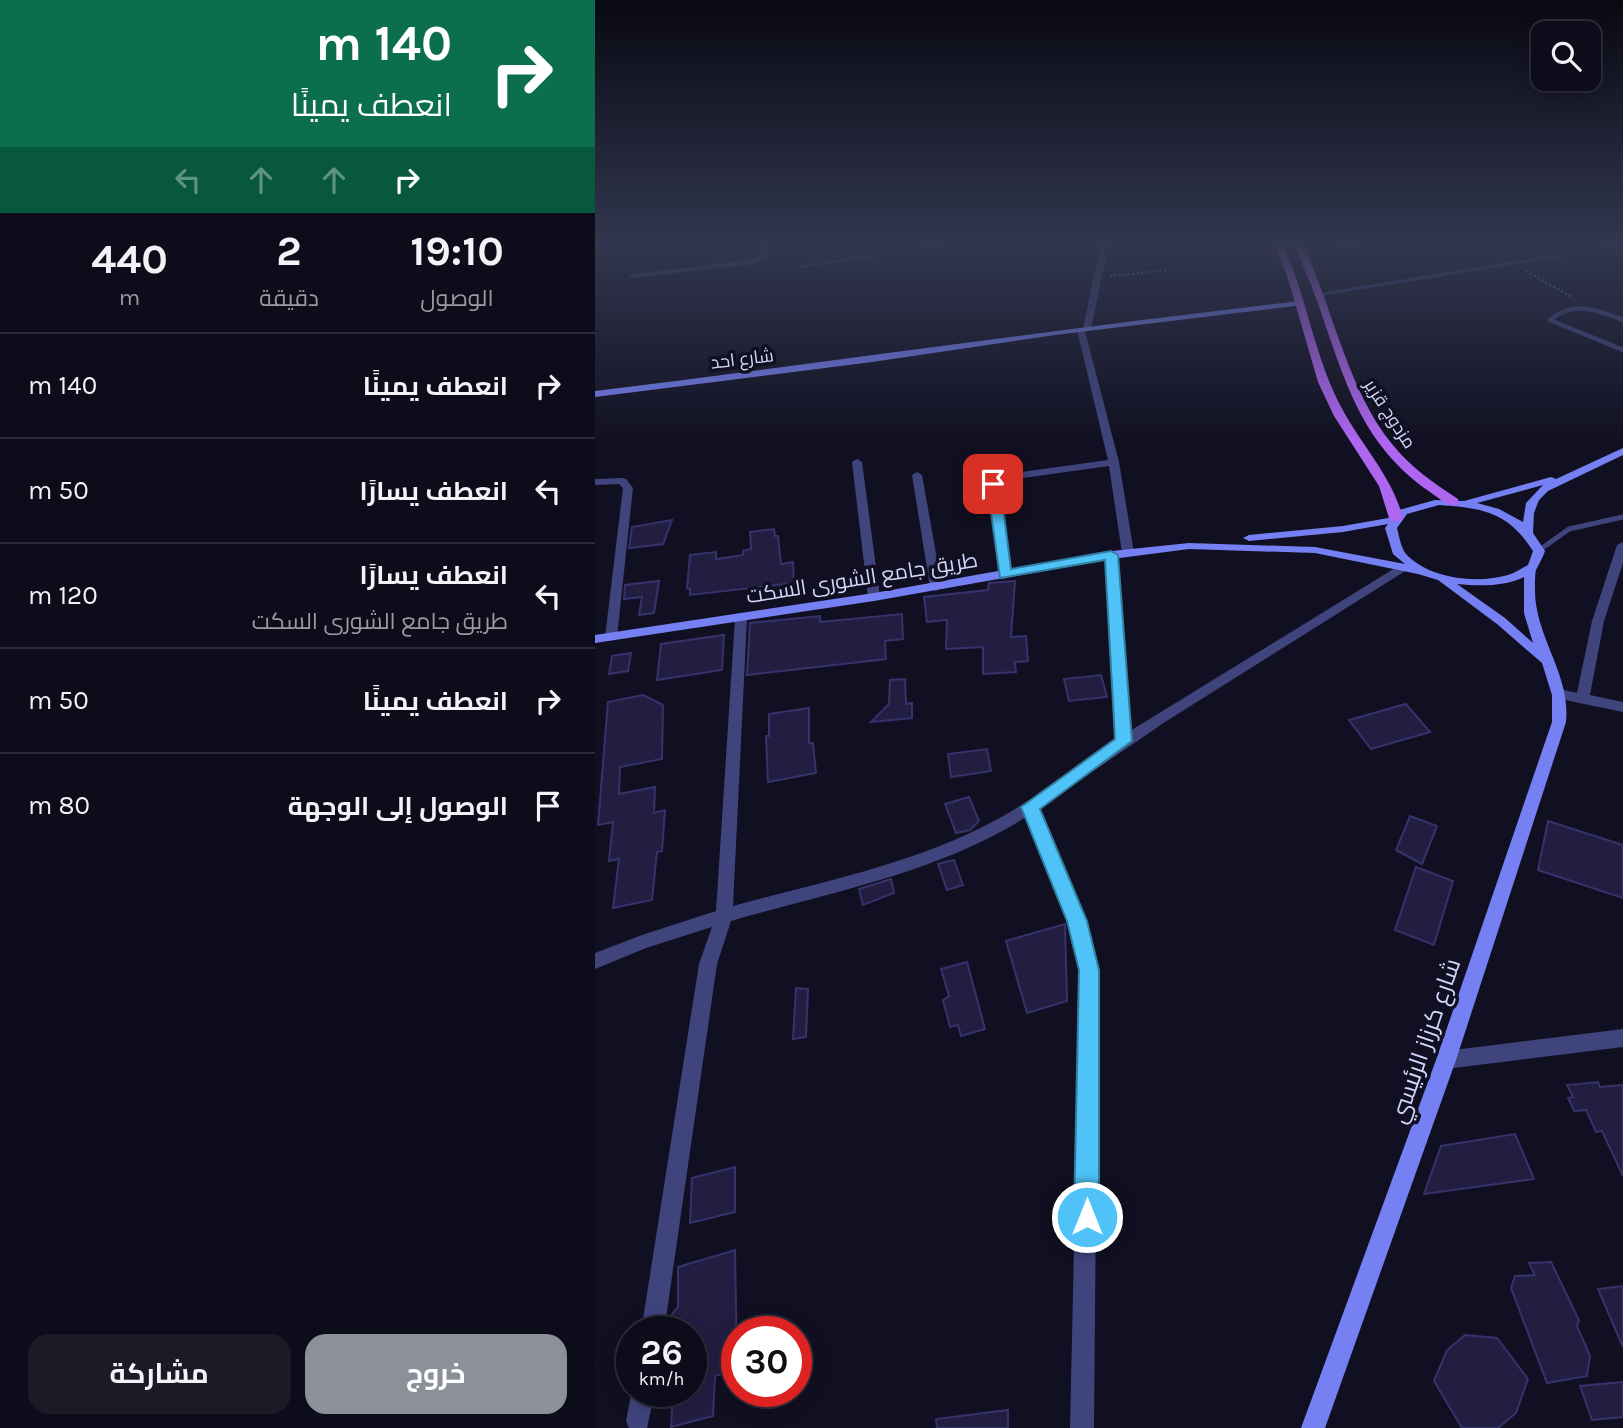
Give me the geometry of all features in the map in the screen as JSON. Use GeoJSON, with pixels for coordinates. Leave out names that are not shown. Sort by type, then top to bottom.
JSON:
{"type":"FeatureCollection","features":[{"type":"Feature","properties":{"kind":"main road","name":"مزدوج قزير"},"geometry":{"type":"LineString","coordinates":[[1302,310],[1332,401],[1351,436],[1386,484],[1395,519]]}},
{"type":"Feature","properties":{"kind":"main road","name":"مزدوج قزير"},"geometry":{"type":"LineString","coordinates":[[1324,310],[1345,373],[1378,434],[1406,469],[1458,503]]}},
{"type":"Feature","properties":{"kind":"street"},"geometry":{"type":"LineString","coordinates":[[1090,310],[1084,329],[1114,462],[1128,554]]}},
{"type":"Feature","properties":{"kind":"street","name":"شارع احد"},"geometry":{"type":"LineString","coordinates":[[595,394],[1247,310]]}},
{"type":"Feature","properties":{"kind":"street"},"geometry":{"type":"LineString","coordinates":[[1530,571],[1536,564],[1538,551],[1528,532],[1528,508],[1534,498],[1623,452]]}},
{"type":"Feature","properties":{"kind":"street"},"geometry":{"type":"LineString","coordinates":[[857,461],[874,597]]}},
{"type":"Feature","properties":{"kind":"street"},"geometry":{"type":"LineString","coordinates":[[1005,575],[994,481],[1001,477],[1114,462]]}},
{"type":"Feature","properties":{"kind":"street"},"geometry":{"type":"LineString","coordinates":[[1217,544],[1395,519],[1413,507],[1458,503],[1586,469]]}},
{"type":"Feature","properties":{"kind":"street"},"geometry":{"type":"LineString","coordinates":[[917,475],[936,587]]}},
{"type":"Feature","properties":{"kind":"street"},"geometry":{"type":"LineString","coordinates":[[595,482],[622,481],[628,488],[611,637]]}},
{"type":"Feature","properties":{"kind":"street"},"geometry":{"type":"LineString","coordinates":[[1458,503],[1495,511],[1528,532]]}},
{"type":"Feature","properties":{"kind":"street","name":"شارع كرزاز الرئيسي"},"geometry":{"type":"LineString","coordinates":[[1395,519],[1390,537],[1402,556],[1524,639],[1551,668]]}},
{"type":"Feature","properties":{"kind":"street","name":"طريق جامع الشورى السكت"},"geometry":{"type":"LineString","coordinates":[[595,639],[936,587],[1111,555],[1217,544],[1315,550],[1468,583],[1498,583],[1530,571]]}},
{"type":"Feature","properties":{"kind":"street"},"geometry":{"type":"LineString","coordinates":[[1583,697],[1598,621],[1623,545]]}},
{"type":"Feature","properties":{"kind":"street"},"geometry":{"type":"LineString","coordinates":[[1111,555],[1124,741]]}},
{"type":"Feature","properties":{"kind":"street"},"geometry":{"type":"LineString","coordinates":[[595,961],[724,916],[884,872],[978,836],[1030,807],[1124,741],[1404,568]]}},
{"type":"Feature","properties":{"kind":"street","name":"شارع كرزاز الرئيسي"},"geometry":{"type":"LineString","coordinates":[[1313,1428],[1446,1060],[1559,722],[1562,706],[1560,694],[1530,617],[1530,571]]}},
{"type":"Feature","properties":{"kind":"street"},"geometry":{"type":"LineString","coordinates":[[654,1316],[708,964],[724,916],[741,618]]}},
{"type":"Feature","properties":{"kind":"street"},"geometry":{"type":"LineString","coordinates":[[1560,694],[1623,707]]}},
{"type":"Feature","properties":{"kind":"street"},"geometry":{"type":"LineString","coordinates":[[1030,807],[1077,921],[1089,970],[1082,1428]]}},
{"type":"Feature","properties":{"kind":"street"},"geometry":{"type":"LineString","coordinates":[[1446,1060],[1623,1038]]}},
{"type":"Feature","properties":{"kind":"street"},"geometry":{"type":"LineString","coordinates":[[638,1421],[640,1407]]}},
{"type":"Feature","properties":{"kind":"lane"},"geometry":{"type":"LineString","coordinates":[[1572,310],[1557,314],[1550,320],[1623,350]]}},
{"type":"Feature","properties":{"kind":"lane"},"geometry":{"type":"LineString","coordinates":[[1597,310],[1623,320]]}},
{"type":"Feature","properties":{"kind":"lane"},"geometry":{"type":"LineString","coordinates":[[1538,551],[1569,529],[1623,517]]}},
{"type":"Feature","properties":{"kind":"building"},"geometry":{"type":"Polygon","coordinates":[[[672,520],[663,544],[629,548],[632,527],[672,520]]]}},
{"type":"Feature","properties":{"kind":"building"},"geometry":{"type":"Polygon","coordinates":[[[774,529],[775,536],[778,536],[781,564],[793,562],[794,583],[690,595],[690,589],[687,588],[690,555],[716,552],[716,559],[743,555],[743,551],[751,549],[750,532],[774,529]]]}},
{"type":"Feature","properties":{"kind":"building"},"geometry":{"type":"Polygon","coordinates":[[[659,581],[654,613],[639,615],[642,597],[624,599],[625,585],[659,581]]]}},
{"type":"Feature","properties":{"kind":"building"},"geometry":{"type":"Polygon","coordinates":[[[1015,581],[1011,637],[1026,636],[1028,661],[1015,662],[1016,672],[983,674],[983,647],[946,649],[947,620],[927,622],[924,597],[988,590],[989,583],[1015,581]]]}},
{"type":"Feature","properties":{"kind":"building"},"geometry":{"type":"Polygon","coordinates":[[[902,614],[903,639],[885,641],[886,659],[747,675],[750,623],[820,616],[820,622],[902,614]]]}},
{"type":"Feature","properties":{"kind":"building"},"geometry":{"type":"Polygon","coordinates":[[[724,635],[722,670],[657,680],[661,644],[724,635]]]}},
{"type":"Feature","properties":{"kind":"building"},"geometry":{"type":"Polygon","coordinates":[[[631,653],[628,671],[609,674],[612,656],[631,653]]]}},
{"type":"Feature","properties":{"kind":"building"},"geometry":{"type":"Polygon","coordinates":[[[1101,675],[1107,697],[1069,701],[1064,679],[1101,675]]]}},
{"type":"Feature","properties":{"kind":"building"},"geometry":{"type":"Polygon","coordinates":[[[905,679],[906,704],[912,703],[912,718],[871,722],[889,704],[890,680],[905,679]]]}},
{"type":"Feature","properties":{"kind":"building"},"geometry":{"type":"Polygon","coordinates":[[[643,695],[663,705],[662,759],[620,767],[619,794],[655,787],[654,813],[665,810],[662,851],[657,852],[652,900],[613,908],[619,859],[609,861],[613,822],[598,825],[608,702],[643,695]]]}},
{"type":"Feature","properties":{"kind":"building"},"geometry":{"type":"Polygon","coordinates":[[[1406,704],[1430,732],[1371,749],[1349,720],[1406,704]]]}},
{"type":"Feature","properties":{"kind":"building"},"geometry":{"type":"Polygon","coordinates":[[[809,708],[809,743],[813,743],[816,773],[768,782],[766,736],[769,736],[769,714],[809,708]]]}},
{"type":"Feature","properties":{"kind":"building"},"geometry":{"type":"Polygon","coordinates":[[[987,749],[991,771],[951,777],[948,754],[987,749]]]}},
{"type":"Feature","properties":{"kind":"building"},"geometry":{"type":"Polygon","coordinates":[[[969,797],[979,821],[970,830],[956,833],[945,804],[969,797]]]}},
{"type":"Feature","properties":{"kind":"building"},"geometry":{"type":"Polygon","coordinates":[[[1410,816],[1437,826],[1422,864],[1396,850],[1410,816]]]}},
{"type":"Feature","properties":{"kind":"building"},"geometry":{"type":"Polygon","coordinates":[[[1548,821],[1623,845],[1623,898],[1538,870],[1548,821]]]}},
{"type":"Feature","properties":{"kind":"building"},"geometry":{"type":"Polygon","coordinates":[[[954,860],[963,885],[947,890],[938,864],[954,860]]]}},
{"type":"Feature","properties":{"kind":"building"},"geometry":{"type":"Polygon","coordinates":[[[1416,867],[1453,881],[1434,945],[1395,930],[1416,867]]]}},
{"type":"Feature","properties":{"kind":"building"},"geometry":{"type":"Polygon","coordinates":[[[891,879],[894,893],[863,905],[859,889],[891,879]]]}},
{"type":"Feature","properties":{"kind":"building"},"geometry":{"type":"Polygon","coordinates":[[[1065,924],[1067,1001],[1027,1013],[1006,941],[1065,924]]]}},
{"type":"Feature","properties":{"kind":"building"},"geometry":{"type":"Polygon","coordinates":[[[967,962],[985,1029],[961,1036],[958,1025],[950,1027],[943,1000],[949,996],[941,969],[967,962]]]}},
{"type":"Feature","properties":{"kind":"building"},"geometry":{"type":"Polygon","coordinates":[[[796,988],[808,989],[806,1037],[793,1039],[796,988]]]}},
{"type":"Feature","properties":{"kind":"building"},"geometry":{"type":"Polygon","coordinates":[[[1598,1082],[1600,1087],[1623,1085],[1623,1176],[1602,1131],[1596,1132],[1586,1110],[1574,1111],[1568,1098],[1573,1097],[1567,1085],[1598,1082]]]}},
{"type":"Feature","properties":{"kind":"building"},"geometry":{"type":"Polygon","coordinates":[[[1515,1134],[1534,1179],[1424,1194],[1441,1146],[1515,1134]]]}},
{"type":"Feature","properties":{"kind":"building"},"geometry":{"type":"Polygon","coordinates":[[[735,1167],[735,1212],[690,1223],[692,1178],[735,1167]]]}},
{"type":"Feature","properties":{"kind":"building"},"geometry":{"type":"Polygon","coordinates":[[[735,1250],[736,1316],[721,1316],[721,1374],[715,1376],[713,1416],[671,1427],[672,1407],[707,1407],[707,1316],[671,1316],[678,1307],[678,1267],[735,1250]]]}},
{"type":"Feature","properties":{"kind":"building"},"geometry":{"type":"Polygon","coordinates":[[[1551,1262],[1579,1320],[1577,1326],[1590,1356],[1587,1376],[1547,1383],[1511,1288],[1515,1276],[1535,1275],[1529,1263],[1551,1262]]]}},
{"type":"Feature","properties":{"kind":"building"},"geometry":{"type":"Polygon","coordinates":[[[1623,1286],[1623,1347],[1598,1289],[1623,1286]]]}},
{"type":"Feature","properties":{"kind":"building"},"geometry":{"type":"Polygon","coordinates":[[[1465,1335],[1497,1338],[1528,1379],[1516,1413],[1498,1428],[1462,1428],[1434,1381],[1447,1350],[1465,1335]]]}},
{"type":"Feature","properties":{"kind":"building"},"geometry":{"type":"Polygon","coordinates":[[[1623,1382],[1623,1417],[1592,1420],[1580,1386],[1623,1382]]]}},
{"type":"Feature","properties":{"kind":"building"},"geometry":{"type":"Polygon","coordinates":[[[1008,1410],[1008,1428],[937,1428],[936,1419],[1008,1410]]]}},
{"type":"Feature","properties":{"kind":"route"},"geometry":{"type":"LineString","coordinates":[[993,484],[1005,575],[1111,555],[1124,741],[1030,807],[1077,921],[1089,970],[1087,1217]]}}]}
